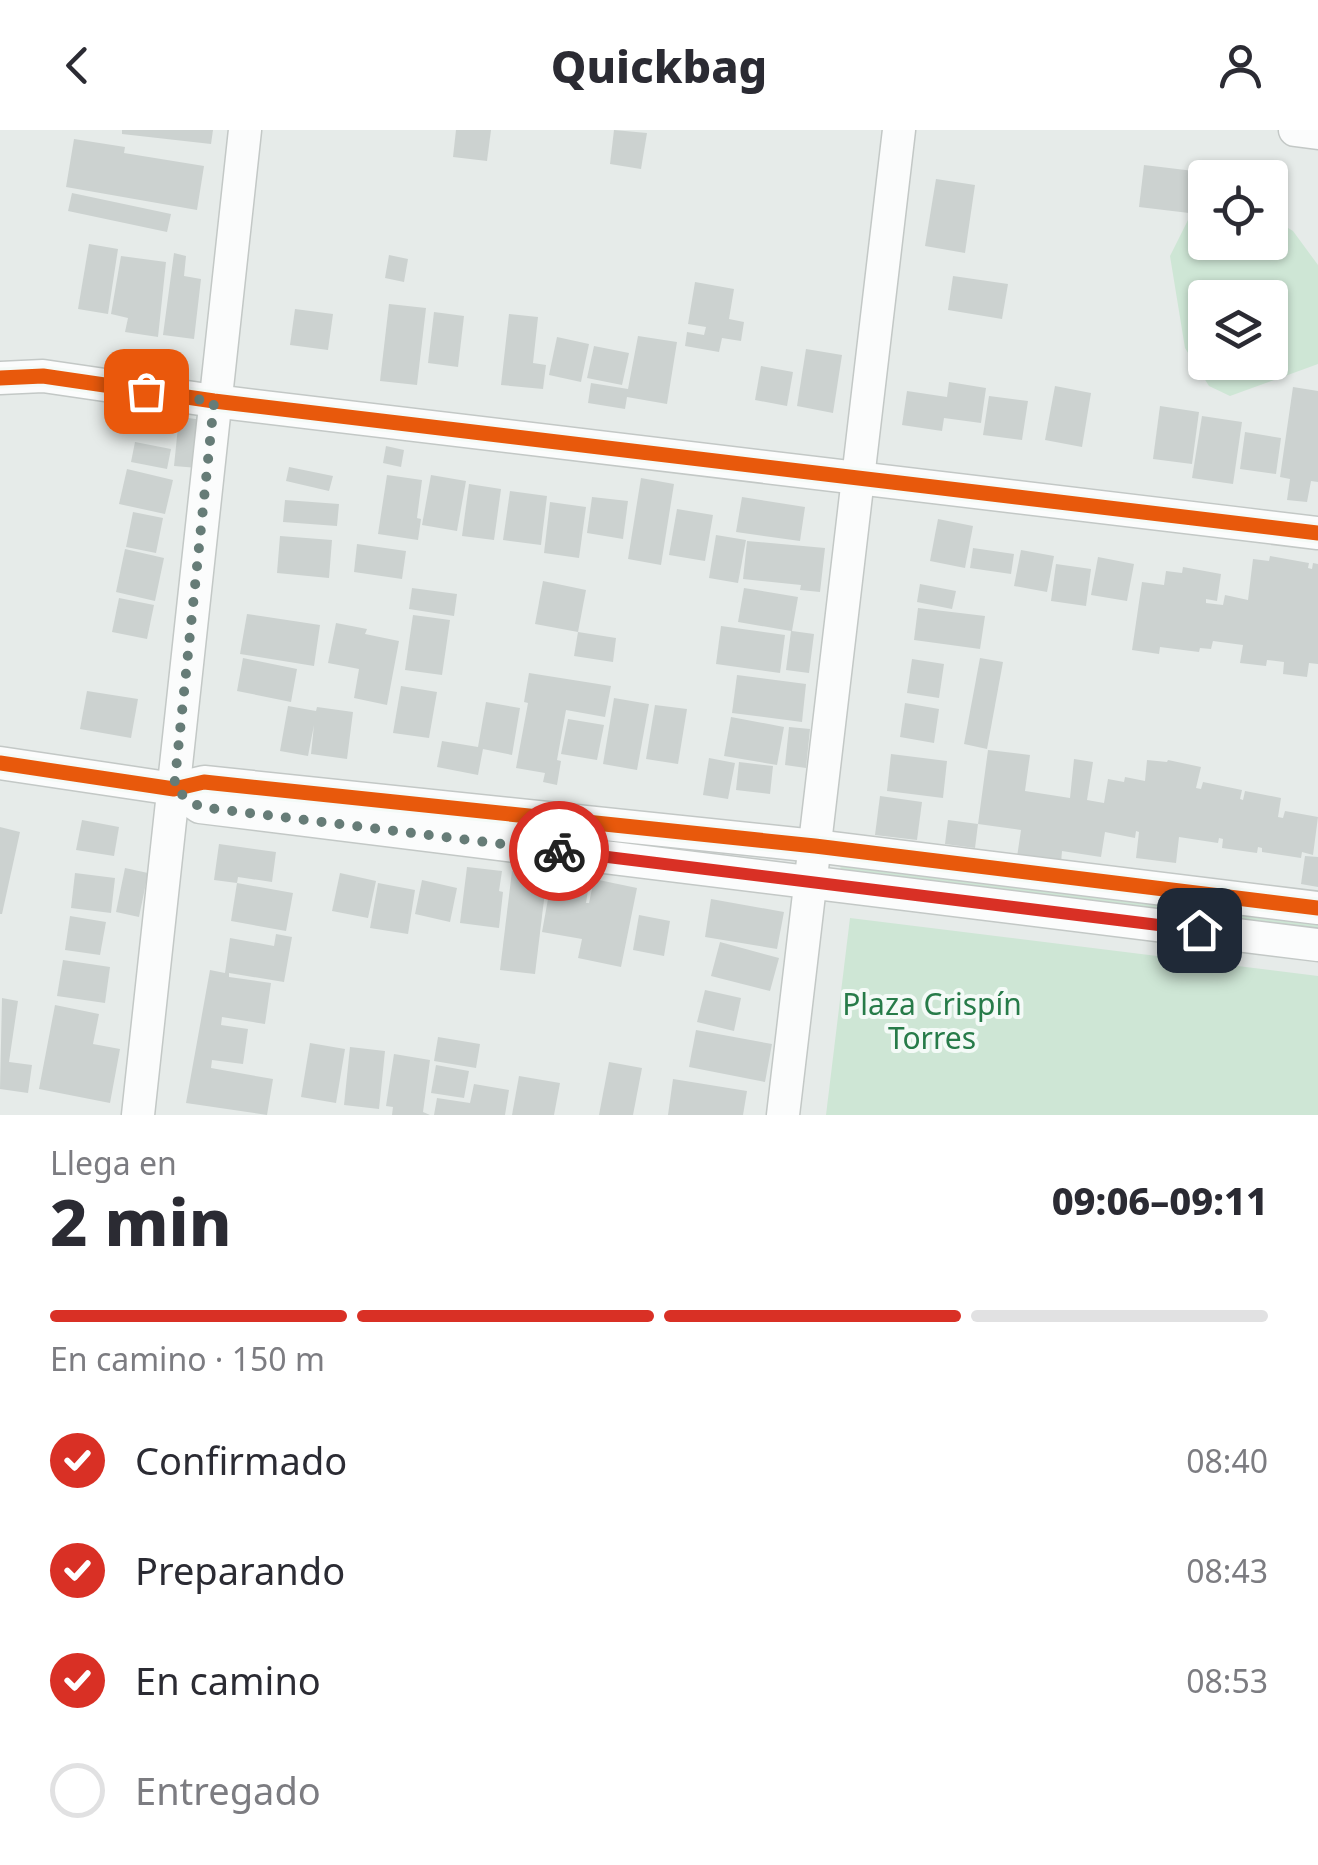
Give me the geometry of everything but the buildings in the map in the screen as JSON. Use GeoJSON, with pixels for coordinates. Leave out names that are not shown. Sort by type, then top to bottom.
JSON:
{"type":"FeatureCollection","features":[{"type":"Feature","properties":{"kind":"street"},"geometry":{"type":"LineString","coordinates":[[138,1115],[245,130]]}},
{"type":"Feature","properties":{"kind":"street"},"geometry":{"type":"LineString","coordinates":[[783,1115],[900,130]]}},
{"type":"Feature","properties":{"kind":"street"},"geometry":{"type":"LineString","coordinates":[[1295,130],[1318,133]]}},
{"type":"Feature","properties":{"kind":"street"},"geometry":{"type":"LineString","coordinates":[[0,378],[44,376],[214,402],[1318,533]]}},
{"type":"Feature","properties":{"kind":"street"},"geometry":{"type":"LineString","coordinates":[[0,763],[174,789],[204,782],[815,846],[1318,908]]}},
{"type":"Feature","properties":{"kind":"street"},"geometry":{"type":"LineString","coordinates":[[174,789],[200,807],[1318,945]]}},
{"type":"Feature","properties":{"kind":"green space"},"geometry":{"type":"Polygon","coordinates":[[[1188,220],[1188,260],[1288,260],[1288,228],[1293,231],[1318,265],[1318,364],[1288,375],[1288,280],[1188,280],[1188,353],[1170,256],[1188,220]]]}},
{"type":"Feature","properties":{"kind":"green space"},"geometry":{"type":"Polygon","coordinates":[[[1205,380],[1274,380],[1230,396],[1205,380]]]}},
{"type":"Feature","properties":{"kind":"green space"},"geometry":{"type":"Polygon","coordinates":[[[840,864],[1318,920],[1318,929],[841,872],[840,864]]]}},
{"type":"Feature","properties":{"kind":"green space","name":"Plaza Crispín Torres"},"geometry":{"type":"Polygon","coordinates":[[[850,918],[1318,976],[1318,1115],[826,1115],[850,918]]]}},
{"type":"Feature","properties":{"kind":"cycle path"},"geometry":{"type":"LineString","coordinates":[[0,378],[43,376],[214,401],[1318,533]]}},
{"type":"Feature","properties":{"kind":"cycle path"},"geometry":{"type":"LineString","coordinates":[[0,763],[174,789],[204,782],[815,846],[1318,908]]}},
{"type":"Feature","properties":{"kind":"way so far"},"geometry":{"type":"LineString","coordinates":[[146,391],[214,402],[174,789],[200,807],[559,851]]}},
{"type":"Feature","properties":{"kind":"route"},"geometry":{"type":"LineString","coordinates":[[559,851],[1199,930]]}}]}
